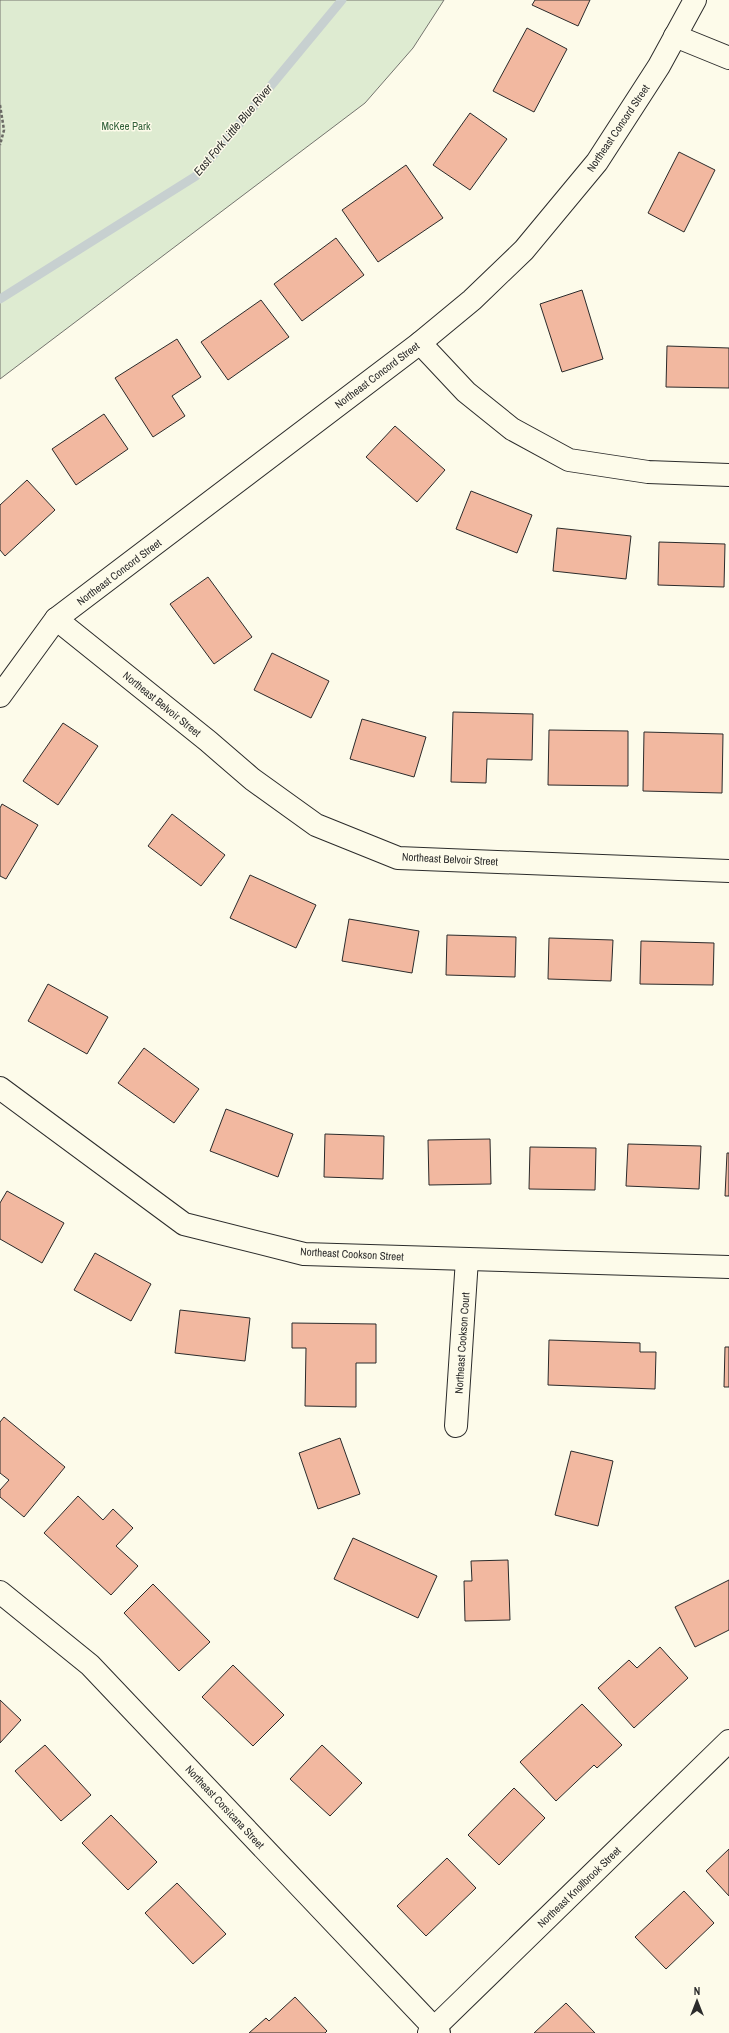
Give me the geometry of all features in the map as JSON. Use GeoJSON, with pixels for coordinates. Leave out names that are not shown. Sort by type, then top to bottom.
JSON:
{"type":"FeatureCollection","features":[{"type":"Feature","properties":{"kind":"street","name":"Northeast Concord Street"},"geometry":{"type":"LineString","coordinates":[[0,696],[56,619],[420,343],[472,300],[524,250],[597,162],[659,66],[696,0]]}},
{"type":"Feature","properties":{"kind":"street"},"geometry":{"type":"LineString","coordinates":[[676,36],[729,58]]}},
{"type":"Feature","properties":{"kind":"street"},"geometry":{"type":"LineString","coordinates":[[420,343],[466,392],[512,429],[569,460],[648,472],[729,475]]}},
{"type":"Feature","properties":{"kind":"street","name":"Northeast Belvoir Street"},"geometry":{"type":"LineString","coordinates":[[56,619],[208,741],[252,779],[316,825],[398,858],[729,870]]}},
{"type":"Feature","properties":{"kind":"street","name":"Northeast Cookson Street"},"geometry":{"type":"LineString","coordinates":[[0,1088],[184,1224],[304,1254],[729,1267]]}},
{"type":"Feature","properties":{"kind":"street","name":"Northeast Cookson Court"},"geometry":{"type":"LineString","coordinates":[[456,1426],[467,1258]]}},
{"type":"Feature","properties":{"kind":"street","name":"Northeast Corsicana Street"},"geometry":{"type":"LineString","coordinates":[[0,1592],[90,1665],[434,2031]]}},
{"type":"Feature","properties":{"kind":"street","name":"Northeast Knollbrook Street"},"geometry":{"type":"LineString","coordinates":[[434,2031],[729,1741]]}},
{"type":"Feature","properties":{"kind":"path"},"geometry":{"type":"LineString","coordinates":[[0,105],[4,130],[0,145]]}},
{"type":"Feature","properties":{"kind":"green space","name":"McKee Park"},"geometry":{"type":"Polygon","coordinates":[[[0,0],[444,0],[413,48],[365,103],[0,379],[0,0]]]}},
{"type":"Feature","properties":{"kind":"building"},"geometry":{"type":"Polygon","coordinates":[[[535,0],[590,0],[578,26],[532,5],[535,0]]]}},
{"type":"Feature","properties":{"kind":"building"},"geometry":{"type":"Polygon","coordinates":[[[527,28],[567,49],[534,112],[493,91],[527,28]]]}},
{"type":"Feature","properties":{"kind":"building"},"geometry":{"type":"Polygon","coordinates":[[[470,113],[507,139],[470,190],[433,165],[470,113]]]}},
{"type":"Feature","properties":{"kind":"building"},"geometry":{"type":"Polygon","coordinates":[[[679,152],[715,170],[684,232],[648,213],[679,152]]]}},
{"type":"Feature","properties":{"kind":"building"},"geometry":{"type":"Polygon","coordinates":[[[406,165],[443,218],[378,262],[342,210],[406,165]]]}},
{"type":"Feature","properties":{"kind":"building"},"geometry":{"type":"Polygon","coordinates":[[[336,238],[364,275],[302,321],[274,284],[336,238]]]}},
{"type":"Feature","properties":{"kind":"building"},"geometry":{"type":"Polygon","coordinates":[[[582,290],[603,359],[562,372],[540,304],[582,290]]]}},
{"type":"Feature","properties":{"kind":"building"},"geometry":{"type":"Polygon","coordinates":[[[261,300],[289,337],[228,380],[201,342],[261,300]]]}},
{"type":"Feature","properties":{"kind":"building"},"geometry":{"type":"Polygon","coordinates":[[[177,339],[201,377],[172,396],[185,416],[153,437],[115,378],[177,339]]]}},
{"type":"Feature","properties":{"kind":"building"},"geometry":{"type":"Polygon","coordinates":[[[667,346],[729,348],[729,388],[666,387],[667,346]]]}},
{"type":"Feature","properties":{"kind":"building"},"geometry":{"type":"Polygon","coordinates":[[[104,414],[128,449],[76,485],[52,449],[104,414]]]}},
{"type":"Feature","properties":{"kind":"building"},"geometry":{"type":"Polygon","coordinates":[[[395,426],[445,470],[417,502],[366,457],[395,426]]]}},
{"type":"Feature","properties":{"kind":"building"},"geometry":{"type":"Polygon","coordinates":[[[27,480],[55,510],[5,556],[0,550],[0,505],[27,480]]]}},
{"type":"Feature","properties":{"kind":"building"},"geometry":{"type":"Polygon","coordinates":[[[471,491],[532,515],[517,553],[456,529],[471,491]]]}},
{"type":"Feature","properties":{"kind":"building"},"geometry":{"type":"Polygon","coordinates":[[[557,528],[631,536],[626,579],[553,571],[557,528]]]}},
{"type":"Feature","properties":{"kind":"building"},"geometry":{"type":"Polygon","coordinates":[[[659,542],[725,544],[724,587],[658,585],[659,542]]]}},
{"type":"Feature","properties":{"kind":"building"},"geometry":{"type":"Polygon","coordinates":[[[208,577],[252,637],[214,664],[170,604],[208,577]]]}},
{"type":"Feature","properties":{"kind":"building"},"geometry":{"type":"Polygon","coordinates":[[[272,653],[329,681],[311,718],[254,690],[272,653]]]}},
{"type":"Feature","properties":{"kind":"building"},"geometry":{"type":"Polygon","coordinates":[[[453,712],[533,714],[532,760],[487,759],[486,783],[451,782],[453,712]]]}},
{"type":"Feature","properties":{"kind":"building"},"geometry":{"type":"Polygon","coordinates":[[[362,719],[426,737],[414,777],[350,759],[362,719]]]}},
{"type":"Feature","properties":{"kind":"building"},"geometry":{"type":"Polygon","coordinates":[[[63,723],[98,746],[58,805],[23,781],[63,723]]]}},
{"type":"Feature","properties":{"kind":"building"},"geometry":{"type":"Polygon","coordinates":[[[549,730],[628,731],[628,786],[548,785],[549,730]]]}},
{"type":"Feature","properties":{"kind":"building"},"geometry":{"type":"Polygon","coordinates":[[[644,732],[723,734],[722,793],[643,791],[644,732]]]}},
{"type":"Feature","properties":{"kind":"building"},"geometry":{"type":"Polygon","coordinates":[[[2,804],[38,825],[6,879],[0,876],[0,808],[2,804]]]}},
{"type":"Feature","properties":{"kind":"building"},"geometry":{"type":"Polygon","coordinates":[[[172,814],[225,855],[201,886],[148,846],[172,814]]]}},
{"type":"Feature","properties":{"kind":"building"},"geometry":{"type":"Polygon","coordinates":[[[250,875],[316,905],[296,948],[230,918],[250,875]]]}},
{"type":"Feature","properties":{"kind":"building"},"geometry":{"type":"Polygon","coordinates":[[[349,919],[419,931],[412,973],[342,961],[349,919]]]}},
{"type":"Feature","properties":{"kind":"building"},"geometry":{"type":"Polygon","coordinates":[[[447,935],[516,937],[515,977],[446,975],[447,935]]]}},
{"type":"Feature","properties":{"kind":"building"},"geometry":{"type":"Polygon","coordinates":[[[549,938],[613,940],[611,981],[548,979],[549,938]]]}},
{"type":"Feature","properties":{"kind":"building"},"geometry":{"type":"Polygon","coordinates":[[[641,941],[714,943],[713,985],[640,984],[641,941]]]}},
{"type":"Feature","properties":{"kind":"building"},"geometry":{"type":"Polygon","coordinates":[[[48,984],[108,1017],[87,1054],[28,1021],[48,984]]]}},
{"type":"Feature","properties":{"kind":"building"},"geometry":{"type":"Polygon","coordinates":[[[144,1048],[199,1089],[174,1123],[118,1083],[144,1048]]]}},
{"type":"Feature","properties":{"kind":"building"},"geometry":{"type":"Polygon","coordinates":[[[226,1109],[293,1134],[278,1177],[210,1151],[226,1109]]]}},
{"type":"Feature","properties":{"kind":"building"},"geometry":{"type":"Polygon","coordinates":[[[325,1134],[384,1136],[383,1179],[324,1177],[325,1134]]]}},
{"type":"Feature","properties":{"kind":"building"},"geometry":{"type":"Polygon","coordinates":[[[490,1139],[491,1184],[429,1185],[428,1140],[490,1139]]]}},
{"type":"Feature","properties":{"kind":"building"},"geometry":{"type":"Polygon","coordinates":[[[628,1144],[701,1146],[699,1189],[626,1186],[628,1144]]]}},
{"type":"Feature","properties":{"kind":"building"},"geometry":{"type":"Polygon","coordinates":[[[530,1147],[596,1148],[595,1190],[529,1189],[530,1147]]]}},
{"type":"Feature","properties":{"kind":"building"},"geometry":{"type":"Polygon","coordinates":[[[727,1153],[729,1153],[729,1196],[725,1196],[727,1153]]]}},
{"type":"Feature","properties":{"kind":"building"},"geometry":{"type":"Polygon","coordinates":[[[7,1191],[64,1223],[42,1263],[0,1239],[0,1203],[7,1191]]]}},
{"type":"Feature","properties":{"kind":"building"},"geometry":{"type":"Polygon","coordinates":[[[95,1253],[151,1284],[131,1321],[74,1290],[95,1253]]]}},
{"type":"Feature","properties":{"kind":"building"},"geometry":{"type":"Polygon","coordinates":[[[180,1310],[250,1318],[245,1361],[175,1353],[180,1310]]]}},
{"type":"Feature","properties":{"kind":"building"},"geometry":{"type":"Polygon","coordinates":[[[292,1323],[376,1324],[376,1363],[356,1363],[356,1407],[305,1406],[306,1348],[292,1348],[292,1323]]]}},
{"type":"Feature","properties":{"kind":"building"},"geometry":{"type":"Polygon","coordinates":[[[549,1340],[640,1343],[640,1352],[656,1352],[655,1389],[548,1385],[549,1340]]]}},
{"type":"Feature","properties":{"kind":"building"},"geometry":{"type":"Polygon","coordinates":[[[725,1347],[729,1347],[729,1387],[724,1387],[725,1347]]]}},
{"type":"Feature","properties":{"kind":"building"},"geometry":{"type":"Polygon","coordinates":[[[4,1417],[65,1467],[24,1517],[0,1497],[0,1490],[9,1480],[0,1473],[0,1422],[4,1417]]]}},
{"type":"Feature","properties":{"kind":"building"},"geometry":{"type":"Polygon","coordinates":[[[340,1438],[360,1494],[318,1509],[299,1453],[340,1438]]]}},
{"type":"Feature","properties":{"kind":"building"},"geometry":{"type":"Polygon","coordinates":[[[571,1451],[613,1461],[598,1526],[555,1515],[571,1451]]]}},
{"type":"Feature","properties":{"kind":"building"},"geometry":{"type":"Polygon","coordinates":[[[78,1496],[103,1520],[113,1509],[133,1528],[116,1546],[138,1566],[111,1595],[44,1533],[78,1496]]]}},
{"type":"Feature","properties":{"kind":"building"},"geometry":{"type":"Polygon","coordinates":[[[353,1538],[437,1576],[418,1618],[334,1579],[353,1538]]]}},
{"type":"Feature","properties":{"kind":"building"},"geometry":{"type":"Polygon","coordinates":[[[508,1560],[510,1620],[465,1621],[464,1581],[472,1581],[471,1561],[508,1560]]]}},
{"type":"Feature","properties":{"kind":"building"},"geometry":{"type":"Polygon","coordinates":[[[729,1580],[729,1630],[695,1647],[675,1607],[729,1580]]]}},
{"type":"Feature","properties":{"kind":"building"},"geometry":{"type":"Polygon","coordinates":[[[153,1584],[210,1642],[179,1671],[124,1613],[153,1584]]]}},
{"type":"Feature","properties":{"kind":"building"},"geometry":{"type":"Polygon","coordinates":[[[660,1647],[688,1678],[634,1728],[598,1688],[629,1660],[637,1668],[660,1647]]]}},
{"type":"Feature","properties":{"kind":"building"},"geometry":{"type":"Polygon","coordinates":[[[233,1665],[284,1715],[253,1746],[202,1697],[233,1665]]]}},
{"type":"Feature","properties":{"kind":"building"},"geometry":{"type":"Polygon","coordinates":[[[0,1700],[21,1720],[0,1743],[0,1700]]]}},
{"type":"Feature","properties":{"kind":"building"},"geometry":{"type":"Polygon","coordinates":[[[582,1704],[622,1745],[597,1768],[594,1765],[556,1801],[520,1762],[582,1704]]]}},
{"type":"Feature","properties":{"kind":"building"},"geometry":{"type":"Polygon","coordinates":[[[45,1745],[91,1795],[61,1821],[15,1771],[45,1745]]]}},
{"type":"Feature","properties":{"kind":"building"},"geometry":{"type":"Polygon","coordinates":[[[322,1745],[362,1783],[330,1816],[290,1779],[322,1745]]]}},
{"type":"Feature","properties":{"kind":"building"},"geometry":{"type":"Polygon","coordinates":[[[514,1788],[545,1818],[499,1865],[468,1835],[514,1788]]]}},
{"type":"Feature","properties":{"kind":"building"},"geometry":{"type":"Polygon","coordinates":[[[111,1815],[157,1862],[128,1890],[82,1843],[111,1815]]]}},
{"type":"Feature","properties":{"kind":"building"},"geometry":{"type":"Polygon","coordinates":[[[729,1849],[729,1896],[706,1871],[729,1849]]]}},
{"type":"Feature","properties":{"kind":"building"},"geometry":{"type":"Polygon","coordinates":[[[447,1858],[476,1888],[426,1936],[397,1906],[447,1858]]]}},
{"type":"Feature","properties":{"kind":"building"},"geometry":{"type":"Polygon","coordinates":[[[177,1883],[226,1934],[193,1964],[145,1913],[177,1883]]]}},
{"type":"Feature","properties":{"kind":"building"},"geometry":{"type":"Polygon","coordinates":[[[684,1891],[714,1923],[666,1969],[635,1937],[684,1891]]]}},
{"type":"Feature","properties":{"kind":"building"},"geometry":{"type":"Polygon","coordinates":[[[295,1997],[327,2031],[325,2033],[249,2033],[266,2018],[269,2021],[295,1997]]]}},
{"type":"Feature","properties":{"kind":"building"},"geometry":{"type":"Polygon","coordinates":[[[566,2003],[595,2033],[534,2033],[566,2003]]]}},
{"type":"Feature","properties":{"kind":"waterway","name":"East Fork Little Blue River"},"geometry":{"type":"LineString","coordinates":[[0,299],[196,176],[342,0]]}}]}
